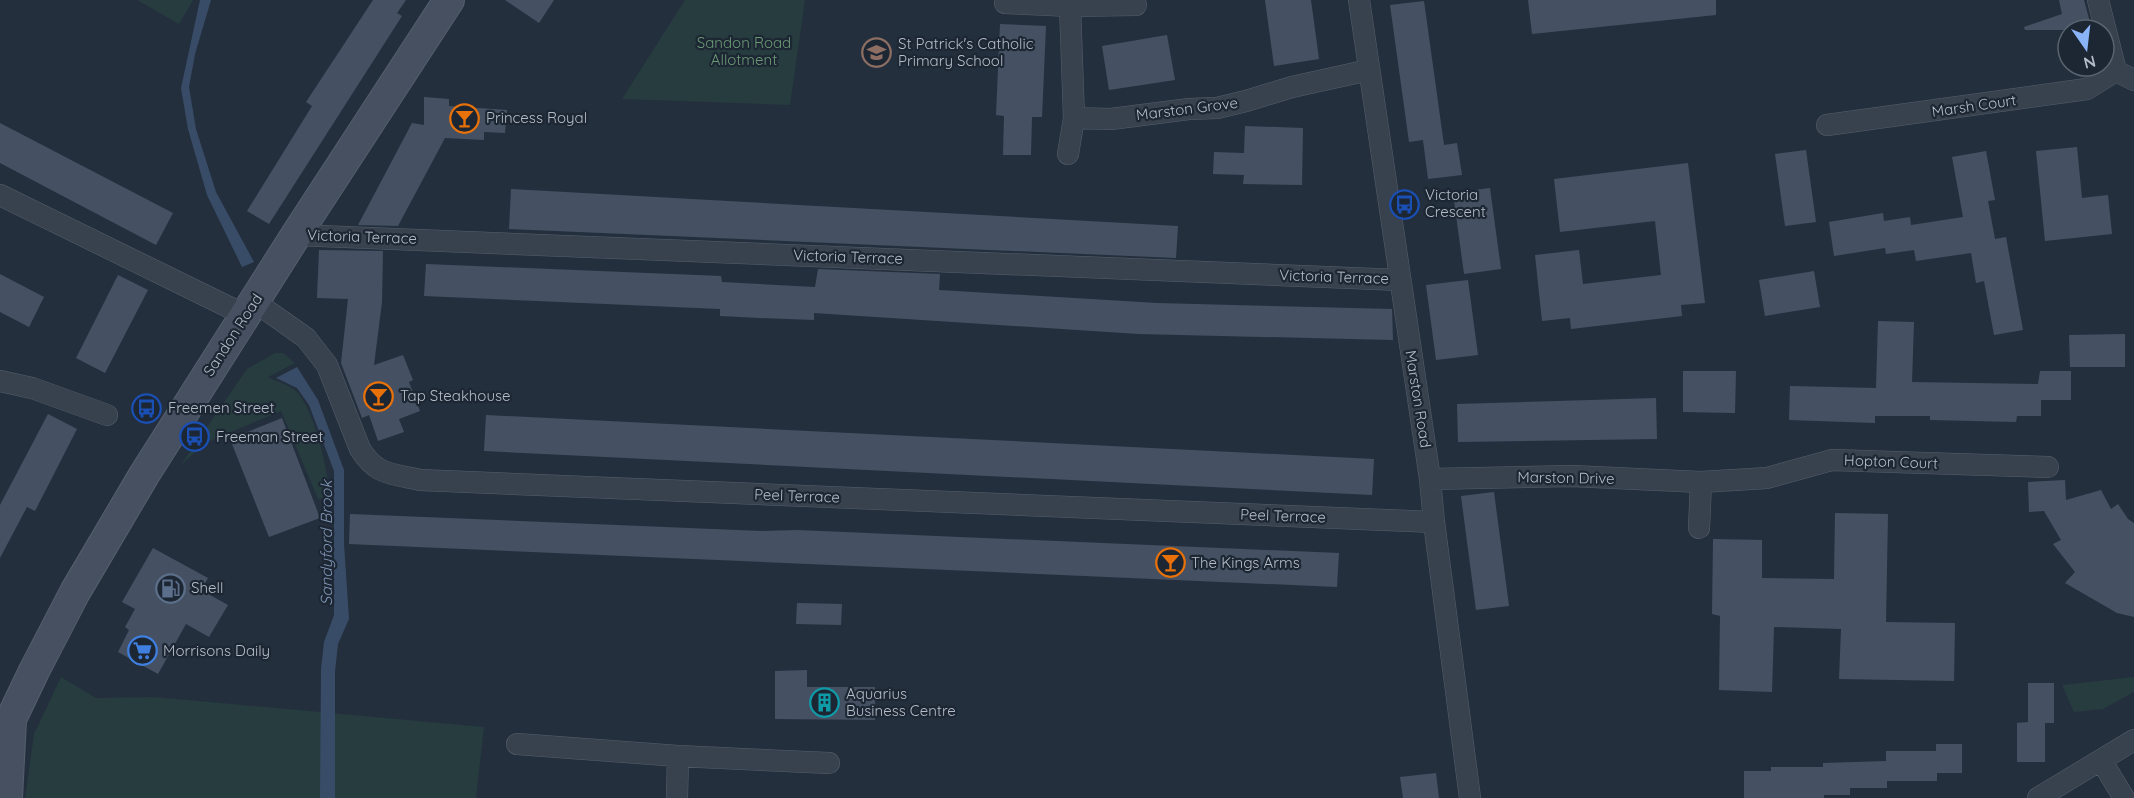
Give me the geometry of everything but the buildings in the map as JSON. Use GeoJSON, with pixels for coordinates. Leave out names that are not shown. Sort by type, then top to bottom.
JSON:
{"type":"FeatureCollection","features":[{"type":"Feature","properties":{"kind":"main road","name":"Sandon Road"},"geometry":{"type":"LineString","coordinates":[[5,731],[75,592],[144,475],[448,0]]}},
{"type":"Feature","properties":{"kind":"main road"},"geometry":{"type":"LineString","coordinates":[[5,731],[7,798]]}},
{"type":"Feature","properties":{"kind":"street","name":"Marston Road"},"geometry":{"type":"LineString","coordinates":[[1359,0],[1430,479],[1470,798]]}},
{"type":"Feature","properties":{"kind":"street"},"geometry":{"type":"LineString","coordinates":[[2098,0],[2125,76]]}},
{"type":"Feature","properties":{"kind":"street"},"geometry":{"type":"LineString","coordinates":[[1005,3],[1070,6],[1136,5]]}},
{"type":"Feature","properties":{"kind":"street"},"geometry":{"type":"LineString","coordinates":[[1068,154],[1074,118],[1070,6]]}},
{"type":"Feature","properties":{"kind":"street","name":"Marston Grove"},"geometry":{"type":"LineString","coordinates":[[1074,118],[1111,119],[1189,109],[1217,108],[1292,87],[1369,70]]}},
{"type":"Feature","properties":{"kind":"street","name":"Marsh Court"},"geometry":{"type":"LineString","coordinates":[[1827,125],[2087,89],[2125,76]]}},
{"type":"Feature","properties":{"kind":"street"},"geometry":{"type":"LineString","coordinates":[[0,195],[250,308]]}},
{"type":"Feature","properties":{"kind":"street","name":"Victoria Terrace"},"geometry":{"type":"LineString","coordinates":[[296,235],[1400,280]]}},
{"type":"Feature","properties":{"kind":"street","name":"Peel Terrace"},"geometry":{"type":"LineString","coordinates":[[250,308],[306,338],[327,365],[360,449],[368,462],[378,471],[420,480],[1434,522]]}},
{"type":"Feature","properties":{"kind":"street"},"geometry":{"type":"LineString","coordinates":[[0,381],[32,388],[107,415]]}},
{"type":"Feature","properties":{"kind":"street","name":"Hopton Court"},"geometry":{"type":"LineString","coordinates":[[1701,482],[1767,478],[1832,460],[2048,467]]}},
{"type":"Feature","properties":{"kind":"street","name":"Marston Drive"},"geometry":{"type":"LineString","coordinates":[[1430,479],[1572,476],[1701,482]]}},
{"type":"Feature","properties":{"kind":"street"},"geometry":{"type":"LineString","coordinates":[[1699,528],[1701,482]]}},
{"type":"Feature","properties":{"kind":"street"},"geometry":{"type":"LineString","coordinates":[[2038,798],[2134,740]]}},
{"type":"Feature","properties":{"kind":"street"},"geometry":{"type":"LineString","coordinates":[[517,744],[678,756],[829,763]]}},
{"type":"Feature","properties":{"kind":"street"},"geometry":{"type":"LineString","coordinates":[[677,798],[678,756]]}},
{"type":"Feature","properties":{"kind":"street"},"geometry":{"type":"LineString","coordinates":[[2101,760],[2124,798]]}},
{"type":"Feature","properties":{"kind":"green space"},"geometry":{"type":"Polygon","coordinates":[[[137,0],[193,0],[179,24],[137,0]]]}},
{"type":"Feature","properties":{"kind":"green space","name":"Sandon Road Allotment"},"geometry":{"type":"Polygon","coordinates":[[[685,0],[805,0],[790,105],[622,99],[685,0]]]}},
{"type":"Feature","properties":{"kind":"green space"},"geometry":{"type":"Polygon","coordinates":[[[275,353],[283,353],[295,363],[268,377],[287,385],[304,401],[320,442],[330,497],[318,499],[281,411],[205,443],[180,466],[247,369],[275,353]]]}},
{"type":"Feature","properties":{"kind":"green space"},"geometry":{"type":"Polygon","coordinates":[[[61,677],[96,698],[154,697],[484,727],[476,798],[25,798],[34,734],[61,677]]]}},
{"type":"Feature","properties":{"kind":"green space"},"geometry":{"type":"Polygon","coordinates":[[[2134,677],[2134,692],[2103,709],[2074,712],[2062,685],[2134,677]]]}},
{"type":"Feature","properties":{"kind":"water"},"geometry":{"type":"Polygon","coordinates":[[[200,0],[211,0],[195,54],[189,87],[196,129],[216,192],[254,262],[242,267],[207,195],[188,129],[181,88],[200,0]]]}},
{"type":"Feature","properties":{"kind":"water"},"geometry":{"type":"Polygon","coordinates":[[[297,367],[318,400],[344,470],[344,544],[349,619],[338,644],[335,671],[335,798],[320,798],[321,669],[324,642],[334,615],[334,471],[309,405],[297,388],[276,378],[297,367]]]}},
{"type":"Feature","properties":{"kind":"place","name":"St Patrick's Catholic Primary School"},"geometry":{"type":"Point","coordinates":[877,53]}},
{"type":"Feature","properties":{"kind":"place","name":"Princess Royal"},"geometry":{"type":"Point","coordinates":[465,118]}},
{"type":"Feature","properties":{"kind":"place","name":"Victoria Crescent"},"geometry":{"type":"Point","coordinates":[1404,204]}},
{"type":"Feature","properties":{"kind":"place","name":"Tap Steakhouse"},"geometry":{"type":"Point","coordinates":[379,396]}},
{"type":"Feature","properties":{"kind":"place","name":"Freemen Street"},"geometry":{"type":"Point","coordinates":[147,408]}},
{"type":"Feature","properties":{"kind":"place","name":"Freeman Street"},"geometry":{"type":"Point","coordinates":[195,437]}},
{"type":"Feature","properties":{"kind":"place","name":"The Kings Arms"},"geometry":{"type":"Point","coordinates":[1170,563]}},
{"type":"Feature","properties":{"kind":"place","name":"Shell"},"geometry":{"type":"Point","coordinates":[170,588]}},
{"type":"Feature","properties":{"kind":"place","name":"Morrisons Daily"},"geometry":{"type":"Point","coordinates":[142,651]}},
{"type":"Feature","properties":{"kind":"place","name":"Aquarius Business Centre"},"geometry":{"type":"Point","coordinates":[825,703]}},
{"type":"Feature","properties":{"kind":"water label","name":"Sandyford Brook"},"geometry":{"type":"Point","coordinates":[326,543]}}]}
